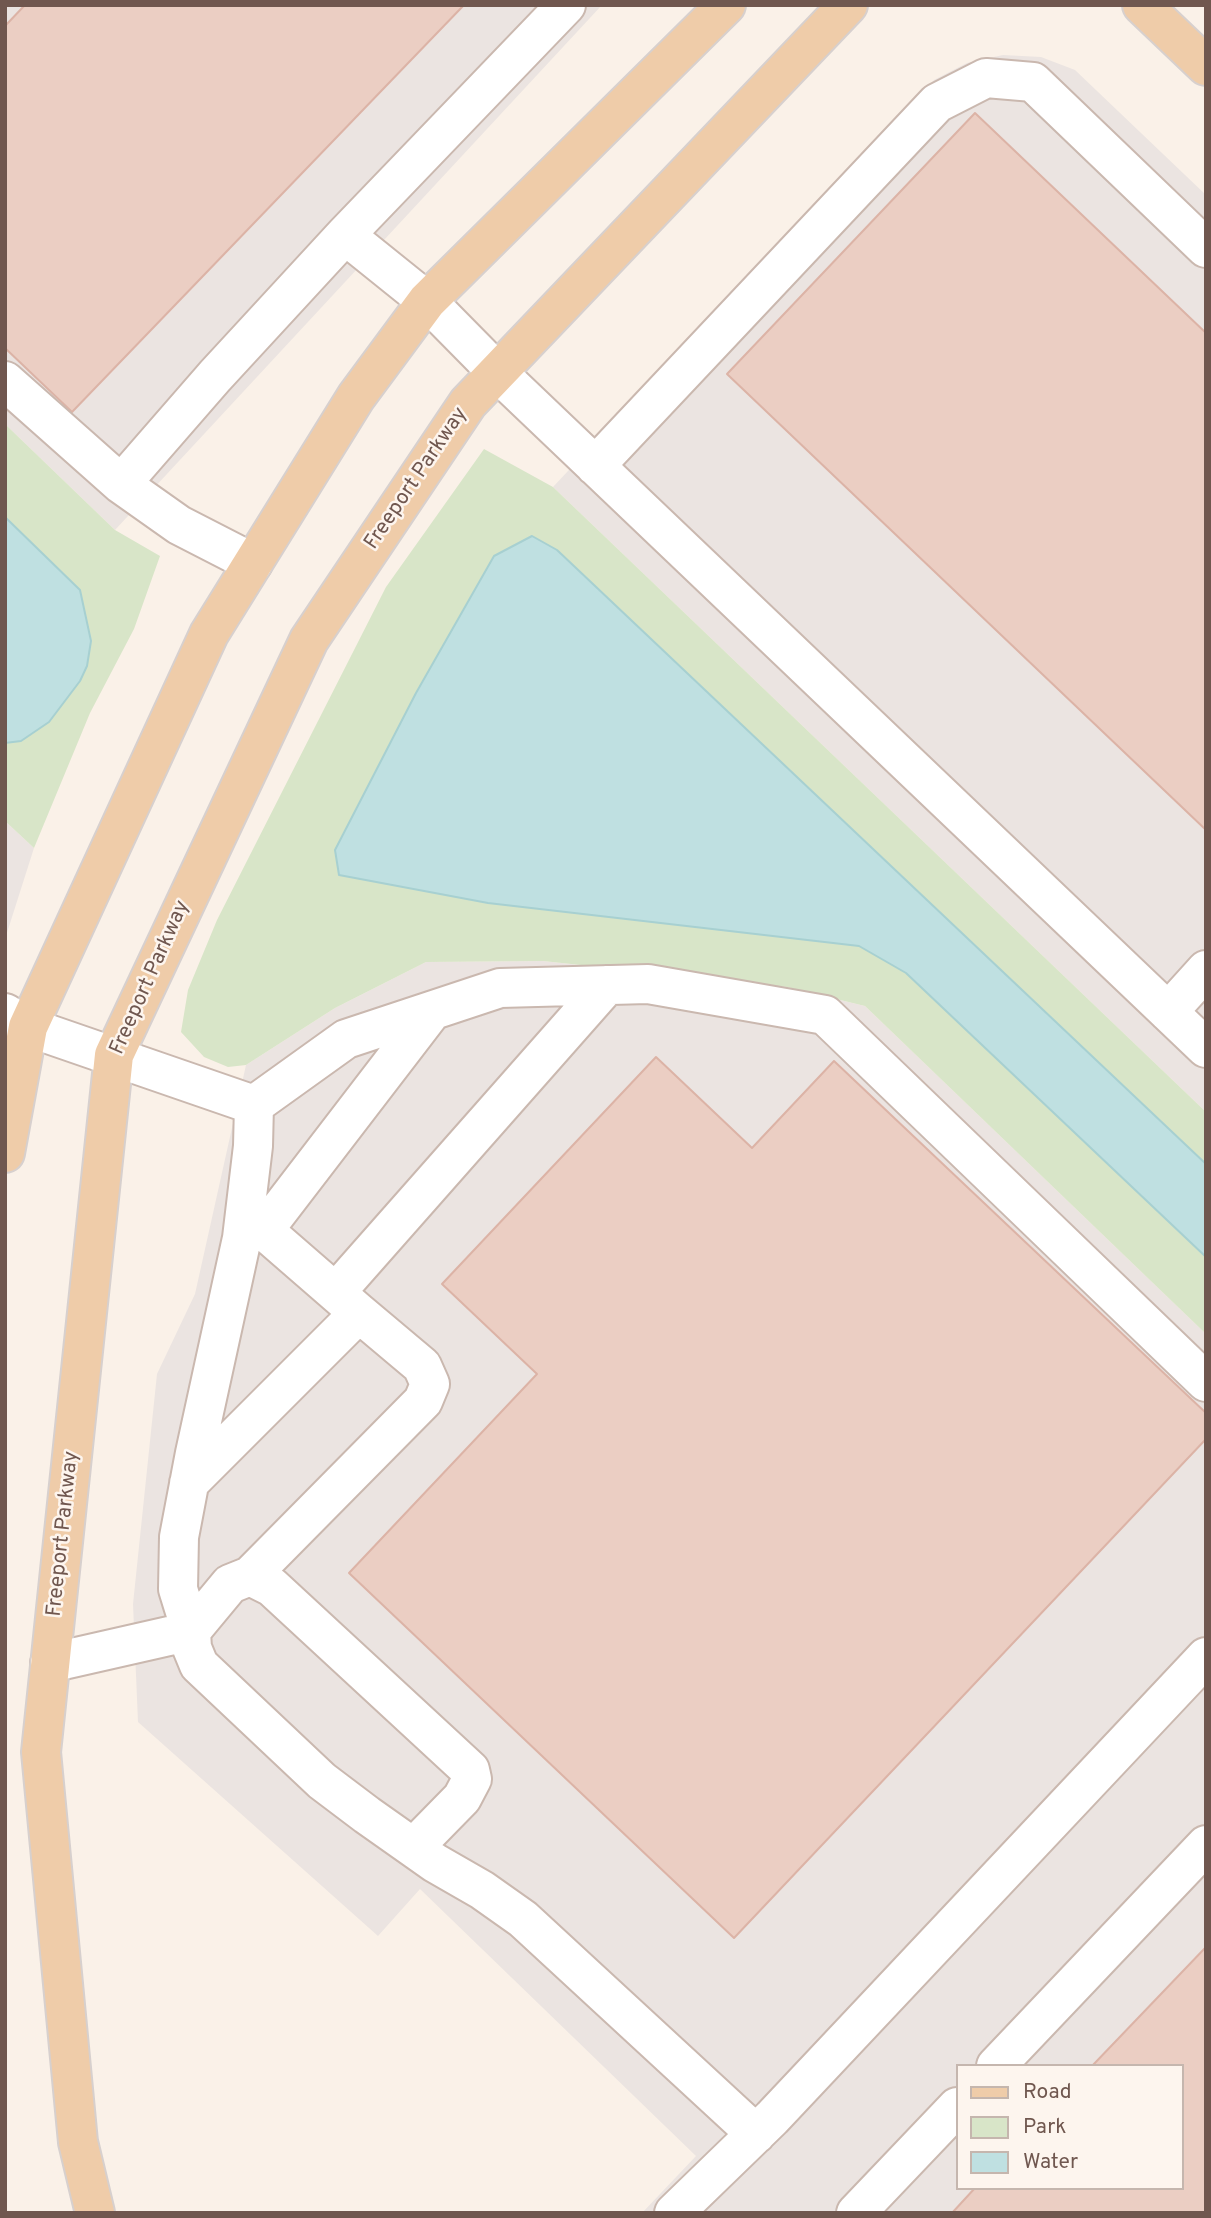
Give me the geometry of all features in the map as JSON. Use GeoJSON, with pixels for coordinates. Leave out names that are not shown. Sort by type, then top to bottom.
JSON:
{"type":"FeatureCollection","features":[{"type":"Feature","properties":{"kind":"main road"},"geometry":{"type":"LineString","coordinates":[[5,1153],[16,1020],[209,634],[356,397],[427,301],[726,5]]}},
{"type":"Feature","properties":{"kind":"main road","name":"Freeport Parkway"},"geometry":{"type":"LineString","coordinates":[[94,2213],[78,2142],[41,1752],[114,1055],[309,640],[467,403],[848,5]]}},
{"type":"Feature","properties":{"kind":"main road"},"geometry":{"type":"LineString","coordinates":[[1142,5],[1206,66]]}},
{"type":"Feature","properties":{"kind":"street"},"geometry":{"type":"LineString","coordinates":[[121,484],[345,234],[566,5]]}},
{"type":"Feature","properties":{"kind":"street"},"geometry":{"type":"LineString","coordinates":[[595,466],[937,103],[986,78],[1033,82],[1206,248]]}},
{"type":"Feature","properties":{"kind":"street"},"geometry":{"type":"LineString","coordinates":[[345,234],[427,301],[595,466],[1206,1048]]}},
{"type":"Feature","properties":{"kind":"street"},"geometry":{"type":"LineString","coordinates":[[5,381],[121,484],[179,526],[253,563]]}},
{"type":"Feature","properties":{"kind":"street"},"geometry":{"type":"LineString","coordinates":[[1168,1012],[1206,970]]}},
{"type":"Feature","properties":{"kind":"street"},"geometry":{"type":"LineString","coordinates":[[254,1105],[346,1039],[500,988],[648,984],[825,1015],[1206,1382]]}},
{"type":"Feature","properties":{"kind":"street"},"geometry":{"type":"LineString","coordinates":[[189,1483],[348,1302],[607,985]]}},
{"type":"Feature","properties":{"kind":"street"},"geometry":{"type":"LineString","coordinates":[[432,1011],[254,1222],[236,1266],[179,1537],[178,1589],[191,1631],[192,1648],[199,1665],[322,1781],[414,1847],[523,1919],[756,2134]]}},
{"type":"Feature","properties":{"kind":"street"},"geometry":{"type":"LineString","coordinates":[[16,1020],[254,1105]]}},
{"type":"Feature","properties":{"kind":"street"},"geometry":{"type":"LineString","coordinates":[[50,1663],[191,1631],[230,1584],[250,1576],[423,1401],[430,1384],[422,1366],[254,1222],[254,1105]]}},
{"type":"Feature","properties":{"kind":"street"},"geometry":{"type":"LineString","coordinates":[[250,1576],[272,1587],[470,1770],[472,1779],[462,1798],[414,1847]]}},
{"type":"Feature","properties":{"kind":"street"},"geometry":{"type":"LineString","coordinates":[[674,2213],[756,2134],[1206,1657]]}},
{"type":"Feature","properties":{"kind":"street"},"geometry":{"type":"LineString","coordinates":[[998,2064],[1206,1845]]}},
{"type":"Feature","properties":{"kind":"street"},"geometry":{"type":"LineString","coordinates":[[856,2213],[956,2108]]}},
{"type":"Feature","properties":{"kind":"shaded area"},"geometry":{"type":"Polygon","coordinates":[[[5,5],[602,5],[115,530],[5,424],[5,5]]]}},
{"type":"Feature","properties":{"kind":"shaded area"},"geometry":{"type":"Polygon","coordinates":[[[1003,55],[1041,57],[1075,70],[1206,195],[1206,1112],[553,487],[934,80],[967,63],[1003,55]]]}},
{"type":"Feature","properties":{"kind":"shaded area"},"geometry":{"type":"Polygon","coordinates":[[[5,821],[34,848],[5,939],[5,821]]]}},
{"type":"Feature","properties":{"kind":"shaded area"},"geometry":{"type":"Polygon","coordinates":[[[543,961],[787,987],[865,1006],[1206,1334],[1206,2213],[642,2213],[696,2156],[420,1889],[378,1936],[138,1722],[133,1604],[157,1374],[195,1294],[246,1065],[335,1008],[426,962],[543,961]]]}},
{"type":"Feature","properties":{"kind":"green space"},"geometry":{"type":"Polygon","coordinates":[[[5,424],[115,530],[160,556],[134,629],[90,713],[34,848],[5,821],[5,424]]]}},
{"type":"Feature","properties":{"kind":"green space"},"geometry":{"type":"Polygon","coordinates":[[[484,449],[553,487],[1206,1112],[1206,1334],[865,1006],[787,987],[543,961],[426,962],[335,1008],[246,1065],[228,1067],[204,1057],[181,1032],[188,990],[217,920],[386,587],[484,449]]]}},
{"type":"Feature","properties":{"kind":"water"},"geometry":{"type":"Polygon","coordinates":[[[5,517],[80,590],[91,641],[87,666],[80,681],[49,722],[21,741],[5,743],[5,517]]]}},
{"type":"Feature","properties":{"kind":"water"},"geometry":{"type":"Polygon","coordinates":[[[532,536],[557,550],[1206,1164],[1206,1257],[906,973],[859,946],[488,903],[339,875],[335,850],[416,693],[494,556],[532,536]]]}},
{"type":"Feature","properties":{"kind":"building"},"geometry":{"type":"Polygon","coordinates":[[[25,5],[464,5],[72,412],[5,348],[5,26],[25,5]]]}},
{"type":"Feature","properties":{"kind":"building"},"geometry":{"type":"Polygon","coordinates":[[[975,113],[1206,333],[1206,830],[727,374],[975,113]]]}},
{"type":"Feature","properties":{"kind":"building"},"geometry":{"type":"Polygon","coordinates":[[[656,1057],[752,1148],[834,1061],[1206,1413],[1206,1439],[734,1938],[349,1573],[537,1374],[442,1284],[656,1057]]]}},
{"type":"Feature","properties":{"kind":"building"},"geometry":{"type":"Polygon","coordinates":[[[1206,1947],[1206,2213],[952,2213],[973,2190],[1183,2190],[1183,2064],[1094,2064],[1206,1947]]]}}]}
